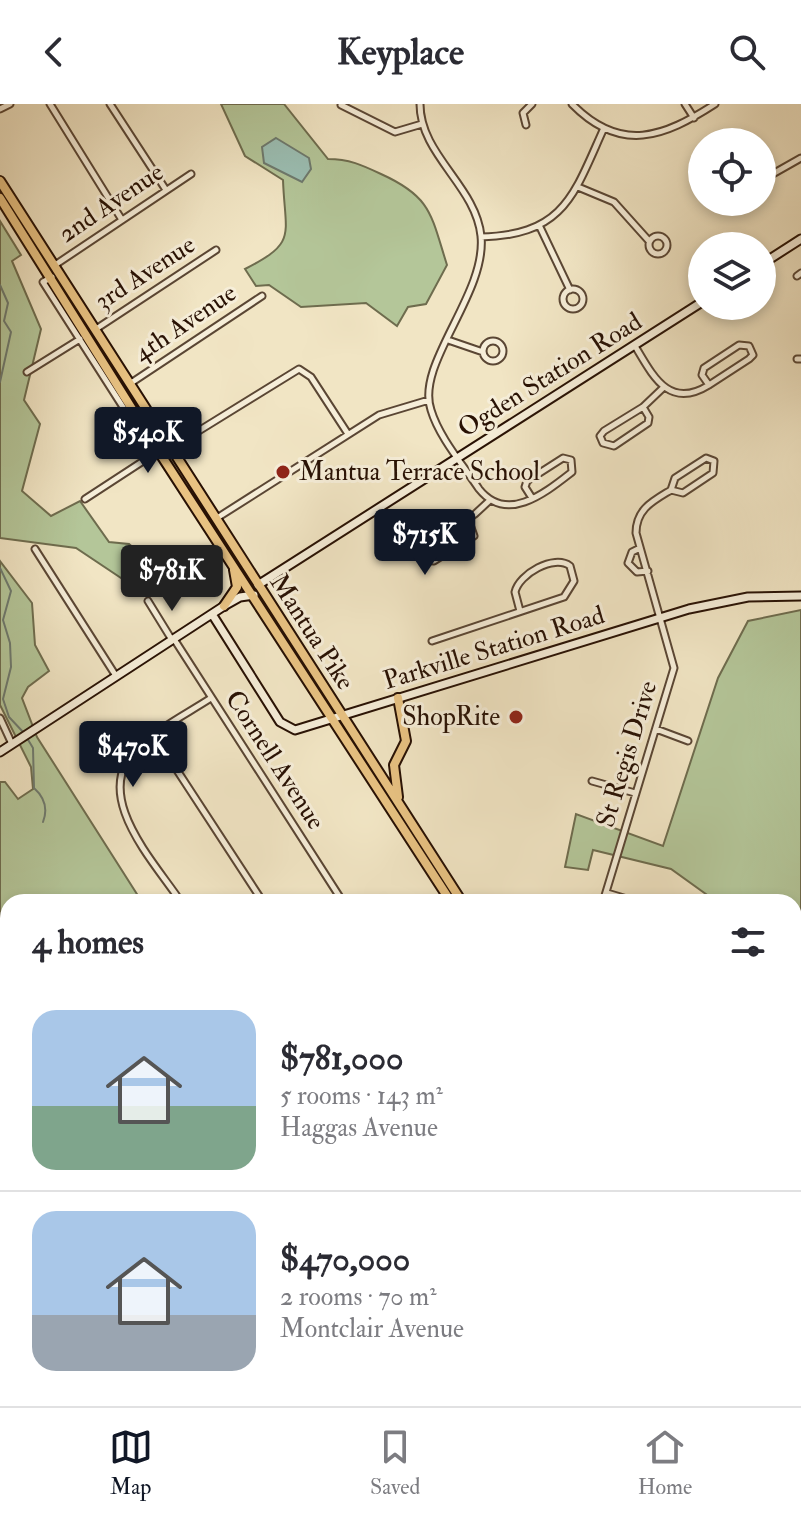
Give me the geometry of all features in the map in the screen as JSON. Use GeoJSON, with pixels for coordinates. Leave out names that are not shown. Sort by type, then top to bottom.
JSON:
{"type":"FeatureCollection","features":[{"type":"Feature","properties":{"kind":"main road","name":"Mantua Pike"},"geometry":{"type":"LineString","coordinates":[[0,181],[54,265],[88,334],[130,384],[171,448],[446,894]]}},
{"type":"Feature","properties":{"kind":"main road","name":"Mantua Pike"},"geometry":{"type":"LineString","coordinates":[[0,198],[88,334],[156,453],[187,491],[457,894]]}},
{"type":"Feature","properties":{"kind":"main road"},"geometry":{"type":"LineString","coordinates":[[187,491],[234,571],[237,587],[224,606]]}},
{"type":"Feature","properties":{"kind":"main road"},"geometry":{"type":"LineString","coordinates":[[398,698],[406,741],[394,765],[393,777],[402,809]]}},
{"type":"Feature","properties":{"kind":"street"},"geometry":{"type":"LineString","coordinates":[[0,109],[10,104]]}},
{"type":"Feature","properties":{"kind":"street"},"geometry":{"type":"LineString","coordinates":[[50,104],[122,220]]}},
{"type":"Feature","properties":{"kind":"street"},"geometry":{"type":"LineString","coordinates":[[110,104],[166,190]]}},
{"type":"Feature","properties":{"kind":"street"},"geometry":{"type":"LineString","coordinates":[[420,104],[422,124],[471,204],[481,237],[473,283],[432,376],[429,400],[436,421],[489,501],[511,507],[532,498],[572,472],[571,460],[563,458],[527,481],[525,487],[532,498]]}},
{"type":"Feature","properties":{"kind":"street"},"geometry":{"type":"LineString","coordinates":[[526,125],[523,113],[532,104]]}},
{"type":"Feature","properties":{"kind":"street"},"geometry":{"type":"LineString","coordinates":[[572,104],[604,128],[627,135],[650,135],[677,128],[715,104]]}},
{"type":"Feature","properties":{"kind":"street"},"geometry":{"type":"LineString","coordinates":[[685,104],[694,118]]}},
{"type":"Feature","properties":{"kind":"street"},"geometry":{"type":"LineString","coordinates":[[341,105],[395,132],[422,124]]}},
{"type":"Feature","properties":{"kind":"street"},"geometry":{"type":"LineString","coordinates":[[481,237],[539,225],[564,209],[578,187],[604,128]]}},
{"type":"Feature","properties":{"kind":"street"},"geometry":{"type":"LineString","coordinates":[[776,172],[801,158]]}},
{"type":"Feature","properties":{"kind":"street","name":"2nd Avenue"},"geometry":{"type":"LineString","coordinates":[[54,265],[191,174]]}},
{"type":"Feature","properties":{"kind":"street"},"geometry":{"type":"LineString","coordinates":[[578,187],[614,202],[649,241]]}},
{"type":"Feature","properties":{"kind":"street"},"geometry":{"type":"LineString","coordinates":[[539,225],[570,290]]}},
{"type":"Feature","properties":{"kind":"street"},"geometry":{"type":"LineString","coordinates":[[776,255],[801,239]]}},
{"type":"Feature","properties":{"kind":"street","name":"3rd Avenue"},"geometry":{"type":"LineString","coordinates":[[27,372],[216,250]]}},
{"type":"Feature","properties":{"kind":"street","name":"4th Avenue"},"geometry":{"type":"LineString","coordinates":[[130,384],[262,296]]}},
{"type":"Feature","properties":{"kind":"street","name":"Ogden Station Road"},"geometry":{"type":"LineString","coordinates":[[258,585],[688,311]]}},
{"type":"Feature","properties":{"kind":"street"},"geometry":{"type":"LineString","coordinates":[[448,340],[483,352]]}},
{"type":"Feature","properties":{"kind":"street"},"geometry":{"type":"LineString","coordinates":[[635,346],[664,387],[686,394],[709,385],[749,359],[753,355],[749,346],[739,345],[704,368],[702,375],[709,385]]}},
{"type":"Feature","properties":{"kind":"street"},"geometry":{"type":"LineString","coordinates":[[171,448],[288,374],[303,370],[348,434]]}},
{"type":"Feature","properties":{"kind":"street"},"geometry":{"type":"LineString","coordinates":[[643,407],[649,417],[645,425],[614,446],[601,442],[604,431],[643,407],[664,387]]}},
{"type":"Feature","properties":{"kind":"street"},"geometry":{"type":"LineString","coordinates":[[216,519],[391,408],[429,400]]}},
{"type":"Feature","properties":{"kind":"street"},"geometry":{"type":"LineString","coordinates":[[85,499],[156,453]]}},
{"type":"Feature","properties":{"kind":"street"},"geometry":{"type":"LineString","coordinates":[[640,548],[632,552],[628,563],[637,572],[648,571],[635,527],[639,514],[671,490],[675,478],[704,459],[715,462],[713,473],[683,493],[671,490]]}},
{"type":"Feature","properties":{"kind":"street"},"geometry":{"type":"LineString","coordinates":[[468,519],[475,531],[474,536],[434,561],[424,560],[423,548],[468,519],[489,501]]}},
{"type":"Feature","properties":{"kind":"street"},"geometry":{"type":"LineString","coordinates":[[35,549],[116,676]]}},
{"type":"Feature","properties":{"kind":"street"},"geometry":{"type":"LineString","coordinates":[[432,641],[566,596],[574,581],[570,566],[551,561],[520,581],[515,592],[520,611]]}},
{"type":"Feature","properties":{"kind":"street","name":"St Regis Drive"},"geometry":{"type":"LineString","coordinates":[[607,893],[674,668],[648,571]]}},
{"type":"Feature","properties":{"kind":"street"},"geometry":{"type":"LineString","coordinates":[[0,752],[224,606],[240,597],[254,595]]}},
{"type":"Feature","properties":{"kind":"street","name":"Parkville Station Road"},"geometry":{"type":"LineString","coordinates":[[212,614],[280,722],[295,730],[725,600],[801,596]]}},
{"type":"Feature","properties":{"kind":"street","name":"Cornell Avenue"},"geometry":{"type":"LineString","coordinates":[[148,601],[338,894]]}},
{"type":"Feature","properties":{"kind":"street"},"geometry":{"type":"LineString","coordinates":[[176,894],[120,805],[122,767],[138,747],[211,698]]}},
{"type":"Feature","properties":{"kind":"street"},"geometry":{"type":"LineString","coordinates":[[0,718],[12,744]]}},
{"type":"Feature","properties":{"kind":"street"},"geometry":{"type":"LineString","coordinates":[[656,729],[688,741]]}},
{"type":"Feature","properties":{"kind":"street"},"geometry":{"type":"LineString","coordinates":[[154,735],[258,894]]}},
{"type":"Feature","properties":{"kind":"street"},"geometry":{"type":"LineString","coordinates":[[592,781],[635,793]]}},
{"type":"Feature","properties":{"kind":"green space"},"geometry":{"type":"Polygon","coordinates":[[[221,104],[284,104],[328,159],[349,161],[368,168],[411,191],[433,220],[447,265],[426,304],[408,307],[397,326],[366,303],[301,307],[269,285],[256,286],[245,269],[274,252],[285,235],[283,180],[245,156],[221,104]]]}},
{"type":"Feature","properties":{"kind":"green space"},"geometry":{"type":"Polygon","coordinates":[[[0,221],[21,255],[12,261],[41,329],[24,400],[40,424],[22,491],[51,516],[80,501],[109,542],[129,544],[160,571],[151,587],[136,588],[76,548],[0,538],[0,221]]]}},
{"type":"Feature","properties":{"kind":"green space"},"geometry":{"type":"Polygon","coordinates":[[[0,561],[32,603],[35,645],[49,671],[28,687],[22,698],[37,737],[137,894],[0,894],[0,782],[5,782],[18,799],[33,789],[31,767],[0,705],[0,561]]]}},
{"type":"Feature","properties":{"kind":"green space"},"geometry":{"type":"Polygon","coordinates":[[[801,610],[801,894],[706,894],[671,869],[593,850],[588,870],[565,867],[576,814],[663,846],[718,678],[748,621],[801,610]]]}},
{"type":"Feature","properties":{"kind":"water"},"geometry":{"type":"Polygon","coordinates":[[[276,138],[309,158],[311,169],[302,182],[264,163],[262,147],[276,138]]]}},
{"type":"Feature","properties":{"kind":"waterway"},"geometry":{"type":"LineString","coordinates":[[0,285],[8,303],[4,321],[11,332],[0,382]]}},
{"type":"Feature","properties":{"kind":"waterway"},"geometry":{"type":"LineString","coordinates":[[0,568],[11,591],[3,620],[10,643],[11,667],[3,699],[9,717],[24,733]]}},
{"type":"Feature","properties":{"kind":"waterway"},"geometry":{"type":"LineString","coordinates":[[27,738],[33,748],[34,788],[43,799],[45,808],[43,822]]}},
{"type":"Feature","properties":{"kind":"place","name":"Mantua Terrace School"},"geometry":{"type":"Point","coordinates":[283,472]}},
{"type":"Feature","properties":{"kind":"place","name":"ShopRite"},"geometry":{"type":"Point","coordinates":[516,717]}}]}
